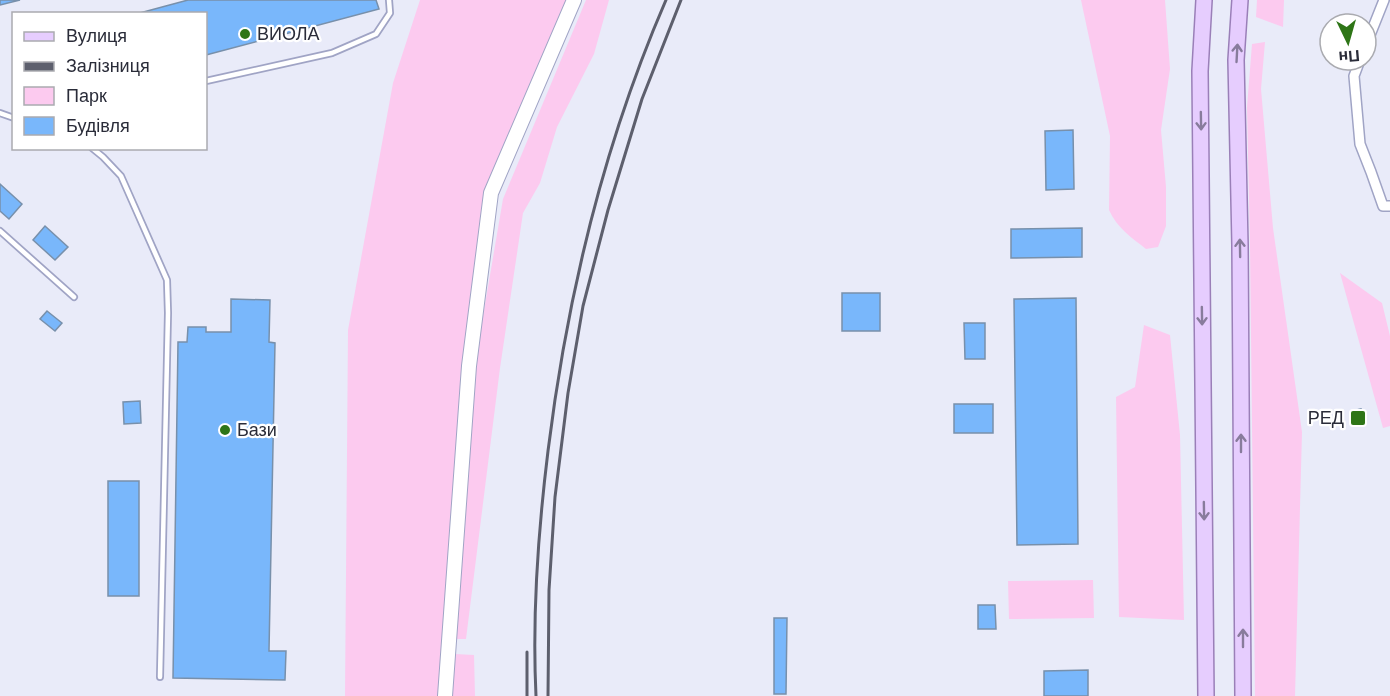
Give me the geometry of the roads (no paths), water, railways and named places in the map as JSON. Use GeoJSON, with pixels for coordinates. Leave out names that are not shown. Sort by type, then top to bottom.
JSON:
{"type":"FeatureCollection","features":[{"type":"Feature","properties":{"kind":"main road"},"geometry":{"type":"LineString","coordinates":[[1204,0],[1200,70],[1206,696]]}},
{"type":"Feature","properties":{"kind":"main road"},"geometry":{"type":"LineString","coordinates":[[1240,0],[1236,60],[1240,257],[1243,696]]}},
{"type":"Feature","properties":{"kind":"street"},"geometry":{"type":"LineString","coordinates":[[445,696],[469,366],[491,193],[574,0]]}},
{"type":"Feature","properties":{"kind":"street"},"geometry":{"type":"LineString","coordinates":[[1378,15],[1384,0]]}},
{"type":"Feature","properties":{"kind":"street"},"geometry":{"type":"LineString","coordinates":[[1356,72],[1360,144],[1383,206],[1390,206]]}},
{"type":"Feature","properties":{"kind":"lane"},"geometry":{"type":"LineString","coordinates":[[207,81],[332,53],[365,39],[376,34],[390,13],[389,0]]}},
{"type":"Feature","properties":{"kind":"lane"},"geometry":{"type":"LineString","coordinates":[[94,150],[121,176],[167,280],[160,676]]}},
{"type":"Feature","properties":{"kind":"lane"},"geometry":{"type":"LineString","coordinates":[[0,231],[74,297]]}},
{"type":"Feature","properties":{"kind":"railway"},"geometry":{"type":"LineString","coordinates":[[536,696],[535,604],[541,512],[556,393],[566,336],[577,278],[606,165],[624,109],[666,0]]}},
{"type":"Feature","properties":{"kind":"railway"},"geometry":{"type":"LineString","coordinates":[[548,696],[549,590],[555,497],[568,393],[583,306],[608,210],[642,99],[681,0]]}},
{"type":"Feature","properties":{"kind":"railway"},"geometry":{"type":"LineString","coordinates":[[527,652],[527,696]]}},
{"type":"Feature","properties":{"kind":"place","name":"ВИОЛА"},"geometry":{"type":"Point","coordinates":[245,34]}},
{"type":"Feature","properties":{"kind":"place","name":"РЕД"},"geometry":{"type":"Point","coordinates":[1358,418]}},
{"type":"Feature","properties":{"kind":"place","name":"Бази"},"geometry":{"type":"Point","coordinates":[225,430]}}]}
